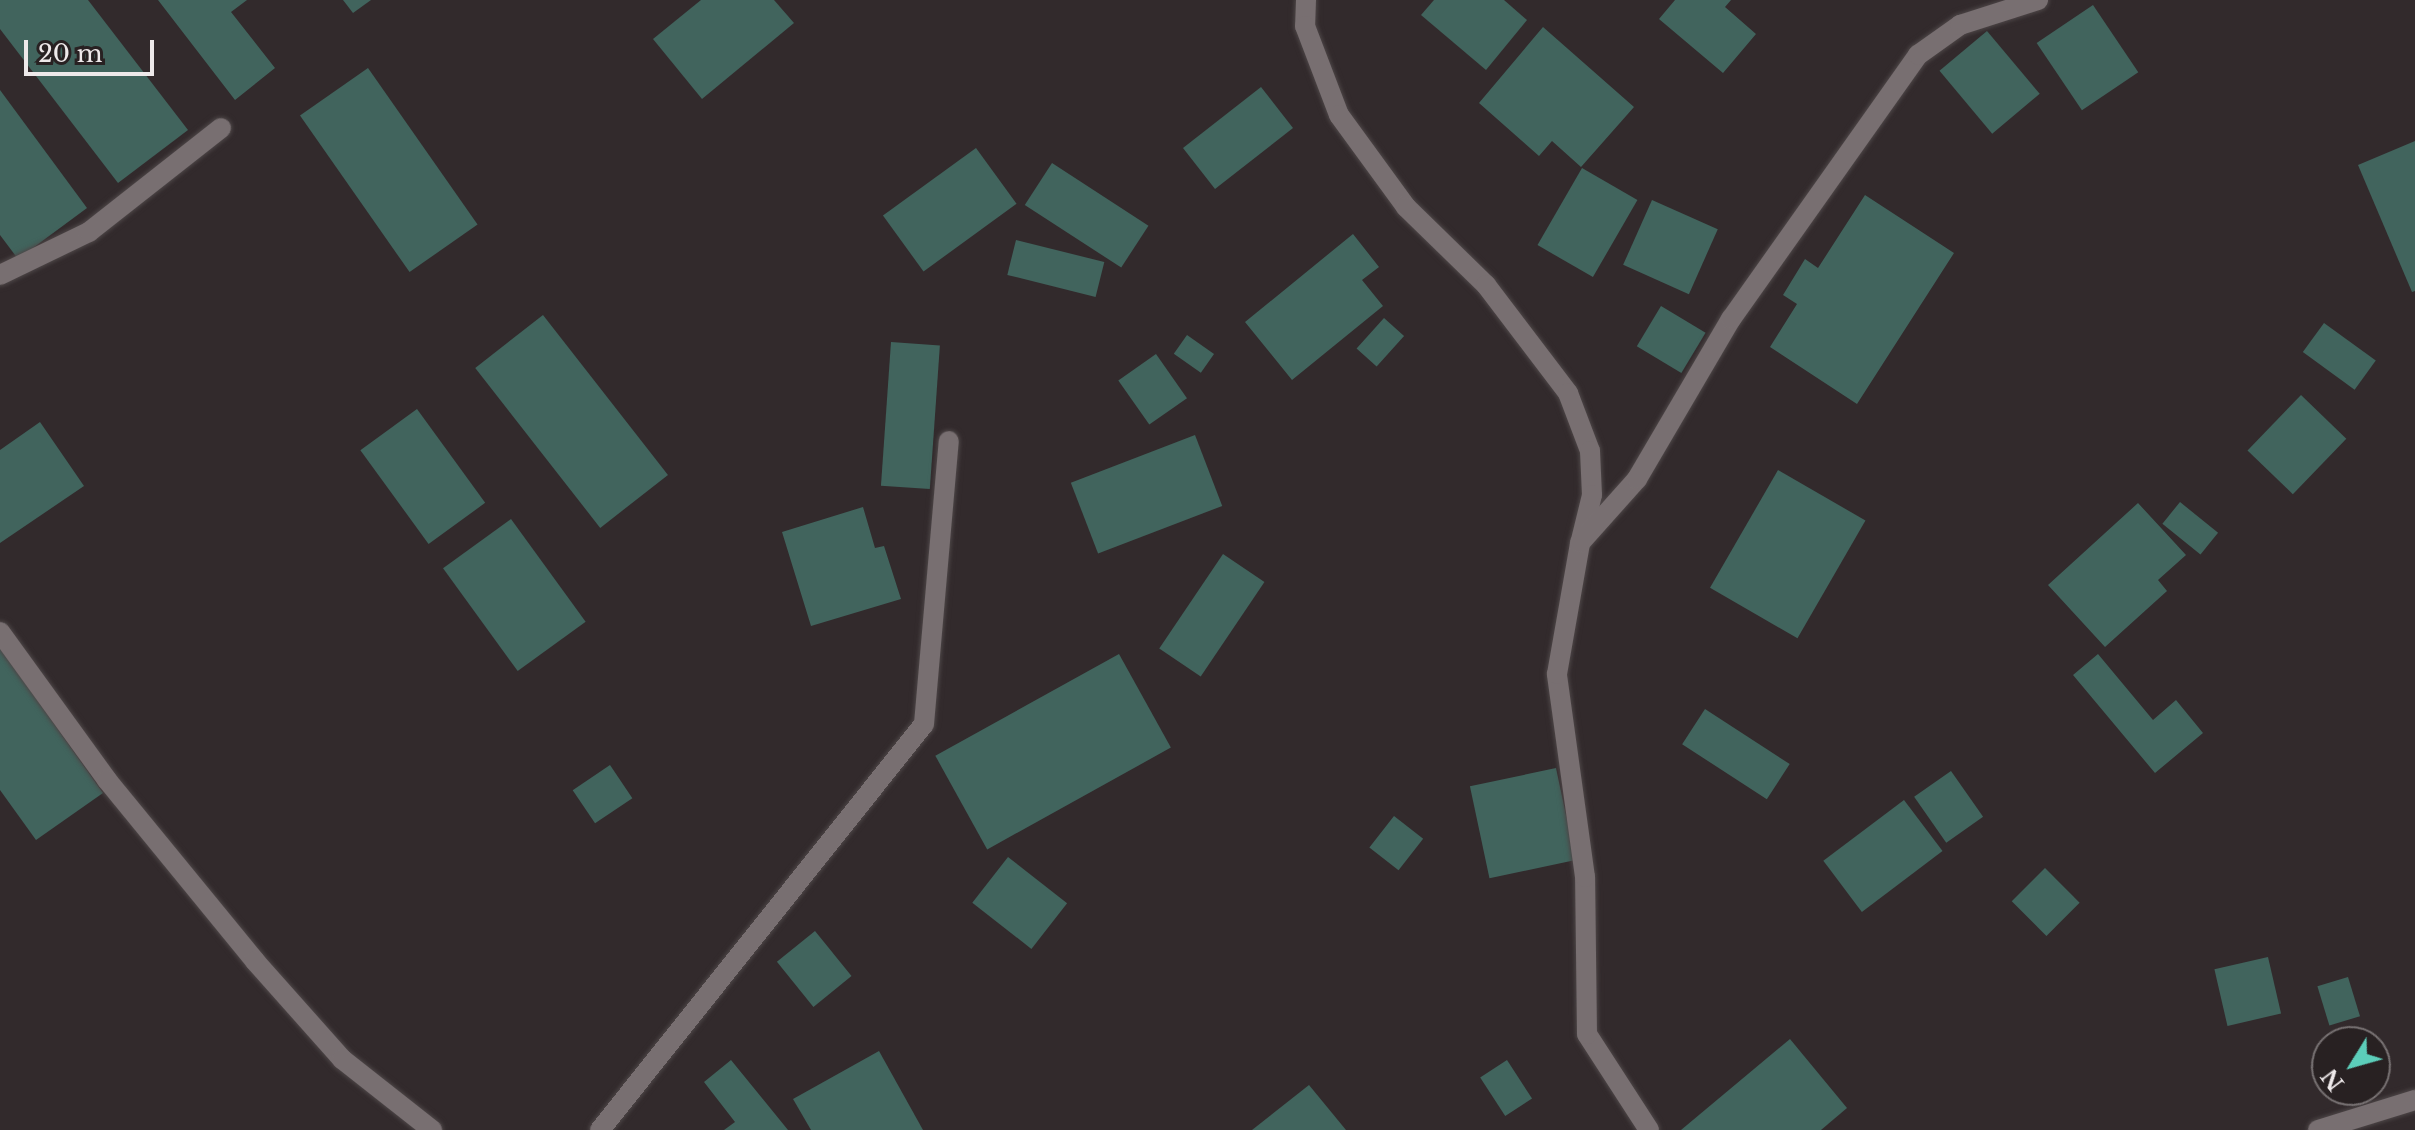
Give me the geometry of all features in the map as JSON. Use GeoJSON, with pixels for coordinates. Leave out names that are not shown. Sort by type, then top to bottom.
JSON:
{"type":"FeatureCollection","features":[{"type":"Feature","properties":{"kind":"street"},"geometry":{"type":"LineString","coordinates":[[1306,0],[1305,26],[1339,115],[1406,207],[1486,285],[1568,393],[1590,451],[1592,495],[1580,543],[1557,674],[1585,877],[1587,1034],[1649,1130]]}},
{"type":"Feature","properties":{"kind":"street"},"geometry":{"type":"LineString","coordinates":[[1580,543],[1637,479],[1731,319],[1918,55],[1960,25],[2038,0]]}},
{"type":"Feature","properties":{"kind":"street"},"geometry":{"type":"LineString","coordinates":[[0,275],[89,232],[221,128]]}},
{"type":"Feature","properties":{"kind":"street"},"geometry":{"type":"LineString","coordinates":[[600,1130],[924,724],[949,441]]}},
{"type":"Feature","properties":{"kind":"street"},"geometry":{"type":"LineString","coordinates":[[0,632],[107,780],[255,961],[342,1059],[432,1130]]}},
{"type":"Feature","properties":{"kind":"street"},"geometry":{"type":"LineString","coordinates":[[2318,1130],[2415,1100]]}},
{"type":"Feature","properties":{"kind":"building"},"geometry":{"type":"Polygon","coordinates":[[[0,0],[88,0],[188,130],[118,183],[0,29],[0,0]]]}},
{"type":"Feature","properties":{"kind":"building"},"geometry":{"type":"Polygon","coordinates":[[[158,0],[247,0],[231,12],[275,68],[235,100],[158,0]]]}},
{"type":"Feature","properties":{"kind":"building"},"geometry":{"type":"Polygon","coordinates":[[[343,0],[371,0],[353,13],[343,0]]]}},
{"type":"Feature","properties":{"kind":"building"},"geometry":{"type":"Polygon","coordinates":[[[701,0],[774,0],[794,23],[702,99],[653,39],[701,0]]]}},
{"type":"Feature","properties":{"kind":"building"},"geometry":{"type":"Polygon","coordinates":[[[1434,0],[1504,0],[1527,20],[1486,70],[1421,15],[1434,0]]]}},
{"type":"Feature","properties":{"kind":"building"},"geometry":{"type":"Polygon","coordinates":[[[1675,0],[1731,0],[1725,7],[1756,34],[1723,73],[1659,19],[1675,0]]]}},
{"type":"Feature","properties":{"kind":"building"},"geometry":{"type":"Polygon","coordinates":[[[2093,5],[2138,72],[2082,110],[2037,43],[2093,5]]]}},
{"type":"Feature","properties":{"kind":"building"},"geometry":{"type":"Polygon","coordinates":[[[1543,27],[1634,107],[1581,167],[1552,141],[1539,156],[1479,103],[1543,27]]]}},
{"type":"Feature","properties":{"kind":"building"},"geometry":{"type":"Polygon","coordinates":[[[1987,31],[2040,94],[1992,134],[1940,71],[1987,31]]]}},
{"type":"Feature","properties":{"kind":"building"},"geometry":{"type":"Polygon","coordinates":[[[368,68],[478,224],[410,272],[300,116],[368,68]]]}},
{"type":"Feature","properties":{"kind":"building"},"geometry":{"type":"Polygon","coordinates":[[[1261,87],[1293,128],[1215,189],[1183,148],[1261,87]]]}},
{"type":"Feature","properties":{"kind":"building"},"geometry":{"type":"Polygon","coordinates":[[[0,90],[87,208],[18,259],[0,235],[0,90]]]}},
{"type":"Feature","properties":{"kind":"building"},"geometry":{"type":"Polygon","coordinates":[[[2415,141],[2415,291],[2412,292],[2358,165],[2415,141]]]}},
{"type":"Feature","properties":{"kind":"building"},"geometry":{"type":"Polygon","coordinates":[[[976,148],[1017,204],[924,271],[883,216],[976,148]]]}},
{"type":"Feature","properties":{"kind":"building"},"geometry":{"type":"Polygon","coordinates":[[[1052,163],[1148,226],[1121,268],[1025,205],[1052,163]]]}},
{"type":"Feature","properties":{"kind":"building"},"geometry":{"type":"Polygon","coordinates":[[[1582,168],[1637,200],[1593,277],[1538,245],[1582,168]]]}},
{"type":"Feature","properties":{"kind":"building"},"geometry":{"type":"Polygon","coordinates":[[[1865,195],[1954,253],[1857,404],[1770,347],[1797,304],[1783,295],[1805,259],[1818,268],[1865,195]]]}},
{"type":"Feature","properties":{"kind":"building"},"geometry":{"type":"Polygon","coordinates":[[[1652,200],[1718,229],[1689,294],[1623,265],[1652,200]]]}},
{"type":"Feature","properties":{"kind":"building"},"geometry":{"type":"Polygon","coordinates":[[[1353,234],[1379,267],[1362,280],[1383,306],[1292,380],[1245,322],[1353,234]]]}},
{"type":"Feature","properties":{"kind":"building"},"geometry":{"type":"Polygon","coordinates":[[[1016,240],[1104,262],[1096,297],[1007,275],[1016,240]]]}},
{"type":"Feature","properties":{"kind":"building"},"geometry":{"type":"Polygon","coordinates":[[[1661,306],[1706,333],[1681,373],[1637,346],[1661,306]]]}},
{"type":"Feature","properties":{"kind":"building"},"geometry":{"type":"Polygon","coordinates":[[[543,315],[668,475],[600,528],[475,368],[543,315]]]}},
{"type":"Feature","properties":{"kind":"building"},"geometry":{"type":"Polygon","coordinates":[[[1384,318],[1404,336],[1377,367],[1357,348],[1384,318]]]}},
{"type":"Feature","properties":{"kind":"building"},"geometry":{"type":"Polygon","coordinates":[[[2324,323],[2376,361],[2355,390],[2303,352],[2324,323]]]}},
{"type":"Feature","properties":{"kind":"building"},"geometry":{"type":"Polygon","coordinates":[[[1187,335],[1214,354],[1201,373],[1174,354],[1187,335]]]}},
{"type":"Feature","properties":{"kind":"building"},"geometry":{"type":"Polygon","coordinates":[[[891,342],[940,345],[930,489],[881,486],[891,342]]]}},
{"type":"Feature","properties":{"kind":"building"},"geometry":{"type":"Polygon","coordinates":[[[1156,354],[1187,398],[1149,425],[1118,380],[1156,354]]]}},
{"type":"Feature","properties":{"kind":"building"},"geometry":{"type":"Polygon","coordinates":[[[2301,395],[2346,439],[2293,494],[2248,450],[2301,395]]]}},
{"type":"Feature","properties":{"kind":"building"},"geometry":{"type":"Polygon","coordinates":[[[417,409],[485,503],[429,544],[360,450],[417,409]]]}},
{"type":"Feature","properties":{"kind":"building"},"geometry":{"type":"Polygon","coordinates":[[[40,422],[84,486],[0,543],[0,450],[40,422]]]}},
{"type":"Feature","properties":{"kind":"building"},"geometry":{"type":"Polygon","coordinates":[[[1195,435],[1222,506],[1098,554],[1071,483],[1195,435]]]}},
{"type":"Feature","properties":{"kind":"building"},"geometry":{"type":"Polygon","coordinates":[[[1778,470],[1865,520],[1797,638],[1710,588],[1778,470]]]}},
{"type":"Feature","properties":{"kind":"building"},"geometry":{"type":"Polygon","coordinates":[[[2180,502],[2218,533],[2200,555],[2162,524],[2180,502]]]}},
{"type":"Feature","properties":{"kind":"building"},"geometry":{"type":"Polygon","coordinates":[[[2138,503],[2186,555],[2158,580],[2167,591],[2105,647],[2048,585],[2138,503]]]}},
{"type":"Feature","properties":{"kind":"building"},"geometry":{"type":"Polygon","coordinates":[[[863,507],[875,548],[884,546],[901,599],[811,626],[782,532],[863,507]]]}},
{"type":"Feature","properties":{"kind":"building"},"geometry":{"type":"Polygon","coordinates":[[[511,519],[586,622],[518,671],[443,568],[511,519]]]}},
{"type":"Feature","properties":{"kind":"building"},"geometry":{"type":"Polygon","coordinates":[[[1223,554],[1264,582],[1201,676],[1159,649],[1223,554]]]}},
{"type":"Feature","properties":{"kind":"building"},"geometry":{"type":"Polygon","coordinates":[[[0,648],[103,793],[36,840],[0,790],[0,648]]]}},
{"type":"Feature","properties":{"kind":"building"},"geometry":{"type":"Polygon","coordinates":[[[1119,654],[1171,748],[987,849],[935,756],[1119,654]]]}},
{"type":"Feature","properties":{"kind":"building"},"geometry":{"type":"Polygon","coordinates":[[[2098,654],[2153,720],[2176,700],[2203,733],[2155,773],[2073,675],[2098,654]]]}},
{"type":"Feature","properties":{"kind":"building"},"geometry":{"type":"Polygon","coordinates":[[[1705,709],[1790,764],[1767,799],[1682,744],[1705,709]]]}},
{"type":"Feature","properties":{"kind":"building"},"geometry":{"type":"Polygon","coordinates":[[[610,765],[632,798],[595,823],[573,790],[610,765]]]}},
{"type":"Feature","properties":{"kind":"building"},"geometry":{"type":"Polygon","coordinates":[[[1556,768],[1576,860],[1489,878],[1470,786],[1556,768]]]}},
{"type":"Feature","properties":{"kind":"building"},"geometry":{"type":"Polygon","coordinates":[[[1951,771],[1983,817],[1946,843],[1914,797],[1951,771]]]}},
{"type":"Feature","properties":{"kind":"building"},"geometry":{"type":"Polygon","coordinates":[[[1904,800],[1943,851],[1862,912],[1823,861],[1904,800]]]}},
{"type":"Feature","properties":{"kind":"building"},"geometry":{"type":"Polygon","coordinates":[[[1394,816],[1423,839],[1399,870],[1369,848],[1394,816]]]}},
{"type":"Feature","properties":{"kind":"building"},"geometry":{"type":"Polygon","coordinates":[[[1008,857],[1067,903],[1031,949],[972,903],[1008,857]]]}},
{"type":"Feature","properties":{"kind":"building"},"geometry":{"type":"Polygon","coordinates":[[[2045,868],[2080,903],[2046,936],[2012,901],[2045,868]]]}},
{"type":"Feature","properties":{"kind":"building"},"geometry":{"type":"Polygon","coordinates":[[[815,931],[852,976],[813,1007],[777,962],[815,931]]]}},
{"type":"Feature","properties":{"kind":"building"},"geometry":{"type":"Polygon","coordinates":[[[2268,957],[2281,1014],[2227,1026],[2214,969],[2268,957]]]}},
{"type":"Feature","properties":{"kind":"building"},"geometry":{"type":"Polygon","coordinates":[[[2348,977],[2360,1016],[2329,1026],[2317,986],[2348,977]]]}},
{"type":"Feature","properties":{"kind":"building"},"geometry":{"type":"Polygon","coordinates":[[[1790,1039],[1847,1108],[1821,1130],[1681,1130],[1790,1039]]]}},
{"type":"Feature","properties":{"kind":"building"},"geometry":{"type":"Polygon","coordinates":[[[879,1051],[923,1130],[811,1130],[793,1099],[879,1051]]]}},
{"type":"Feature","properties":{"kind":"building"},"geometry":{"type":"Polygon","coordinates":[[[731,1060],[788,1130],[724,1130],[735,1122],[704,1082],[731,1060]]]}},
{"type":"Feature","properties":{"kind":"building"},"geometry":{"type":"Polygon","coordinates":[[[1507,1060],[1532,1099],[1505,1116],[1480,1077],[1507,1060]]]}},
{"type":"Feature","properties":{"kind":"building"},"geometry":{"type":"Polygon","coordinates":[[[1309,1085],[1346,1130],[1252,1130],[1309,1085]]]}}]}
